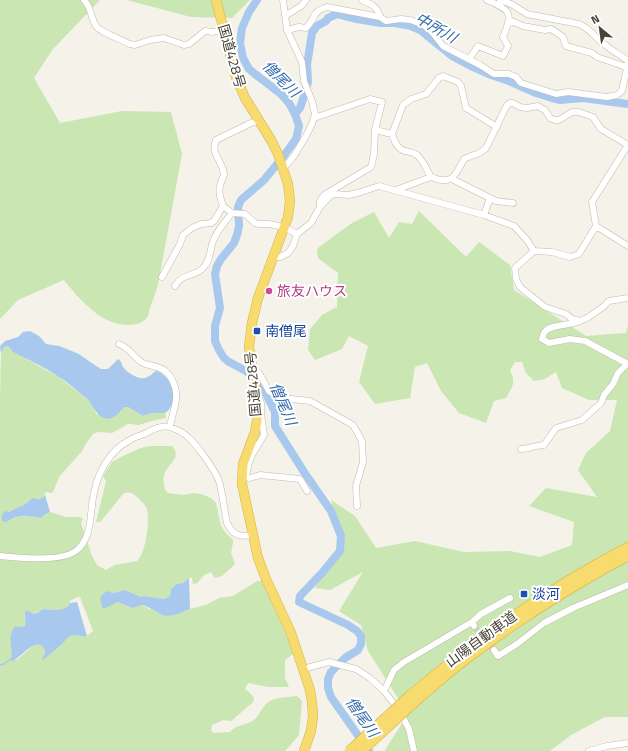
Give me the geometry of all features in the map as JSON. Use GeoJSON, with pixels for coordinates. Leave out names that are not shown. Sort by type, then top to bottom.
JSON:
{"type":"FeatureCollection","features":[{"type":"Feature","properties":{"kind":"highway","name":"国道428号"},"geometry":{"type":"LineString","coordinates":[[216,0],[236,78],[245,98],[271,140],[281,162],[288,184],[290,201],[288,217],[258,298],[252,323],[249,346],[256,392],[257,420],[255,432],[243,464],[244,477],[242,484],[258,558],[285,619],[303,669],[312,702],[313,716],[311,731],[304,751]]}},
{"type":"Feature","properties":{"kind":"highway","name":"山陽自動車道"},"geometry":{"type":"LineString","coordinates":[[362,751],[411,700],[464,650],[556,587],[628,547]]}},
{"type":"Feature","properties":{"kind":"highway","name":"山陽自動車道"},"geometry":{"type":"LineString","coordinates":[[349,751],[411,700],[526,617],[561,594],[628,556]]}},
{"type":"Feature","properties":{"kind":"street"},"geometry":{"type":"LineString","coordinates":[[84,0],[88,4],[96,27],[101,31],[133,45],[164,38],[184,45],[189,44],[205,31],[213,32],[223,29]]}},
{"type":"Feature","properties":{"kind":"street"},"geometry":{"type":"LineString","coordinates":[[281,162],[294,156],[312,124],[315,114],[312,101],[304,81],[302,62],[287,30],[284,0]]}},
{"type":"Feature","properties":{"kind":"street"},"geometry":{"type":"LineString","coordinates":[[285,16],[301,6],[306,0]]}},
{"type":"Feature","properties":{"kind":"street"},"geometry":{"type":"LineString","coordinates":[[362,0],[374,6],[380,17]]}},
{"type":"Feature","properties":{"kind":"street"},"geometry":{"type":"LineString","coordinates":[[469,59],[478,46],[503,56],[508,46],[503,37],[508,26],[509,15],[501,6],[487,0]]}},
{"type":"Feature","properties":{"kind":"street"},"geometry":{"type":"LineString","coordinates":[[500,0],[511,4],[527,14],[578,24],[585,27],[628,64]]}},
{"type":"Feature","properties":{"kind":"street"},"geometry":{"type":"LineString","coordinates":[[287,30],[299,27],[306,28],[310,24],[314,14],[320,9],[327,7],[380,17],[386,21],[401,19],[410,20],[422,24],[432,32],[443,46],[494,74],[509,74],[516,77],[521,82],[556,94],[568,92],[607,97],[617,95],[622,91],[628,64]]}},
{"type":"Feature","properties":{"kind":"street"},"geometry":{"type":"LineString","coordinates":[[509,20],[522,26],[545,30],[551,29],[563,37],[566,46],[592,53],[598,57],[623,66],[628,64]]}},
{"type":"Feature","properties":{"kind":"street"},"geometry":{"type":"LineString","coordinates":[[497,127],[466,108],[461,86],[458,82],[443,76],[439,78],[426,94],[411,99],[403,105],[392,134],[397,146],[400,149],[410,151],[417,155],[431,177],[439,181],[445,181],[452,178],[464,159],[483,152],[497,127],[507,105],[510,103],[528,108],[538,106],[544,110],[550,118],[555,120],[559,120],[572,112],[579,112],[593,117],[601,129],[628,145],[592,202],[596,226],[579,254],[570,257],[552,252],[534,251],[515,268],[516,279],[520,287],[545,307],[566,314],[572,319],[580,321]]}},
{"type":"Feature","properties":{"kind":"street"},"geometry":{"type":"LineString","coordinates":[[314,118],[370,99],[382,102],[375,130],[374,154],[371,167],[324,195],[320,201],[320,207]]}},
{"type":"Feature","properties":{"kind":"street"},"geometry":{"type":"LineString","coordinates":[[259,121],[251,123],[216,140],[214,148],[215,152],[224,171],[219,190],[223,206],[232,213],[245,214],[255,223],[284,227],[297,234]]}},
{"type":"Feature","properties":{"kind":"street"},"geometry":{"type":"LineString","coordinates":[[375,130],[392,134]]}},
{"type":"Feature","properties":{"kind":"street"},"geometry":{"type":"LineString","coordinates":[[396,190],[431,177]]}},
{"type":"Feature","properties":{"kind":"street"},"geometry":{"type":"LineString","coordinates":[[452,178],[496,201],[513,203]]}},
{"type":"Feature","properties":{"kind":"street"},"geometry":{"type":"LineString","coordinates":[[272,258],[280,257],[288,253],[293,246],[297,234],[311,223],[320,207],[330,196],[334,194],[349,195],[379,186],[484,215],[514,226],[527,240],[534,251]]}},
{"type":"Feature","properties":{"kind":"street"},"geometry":{"type":"LineString","coordinates":[[484,215],[490,198]]}},
{"type":"Feature","properties":{"kind":"street"},"geometry":{"type":"LineString","coordinates":[[162,277],[180,244],[183,235],[200,224],[211,223],[214,221],[223,206]]}},
{"type":"Feature","properties":{"kind":"street"},"geometry":{"type":"LineString","coordinates":[[175,286],[181,278],[198,272],[204,268],[210,257],[212,244],[215,238],[232,213]]}},
{"type":"Feature","properties":{"kind":"street"},"geometry":{"type":"LineString","coordinates":[[596,226],[628,246]]}},
{"type":"Feature","properties":{"kind":"street"},"geometry":{"type":"LineString","coordinates":[[521,449],[529,449],[536,445],[544,445],[556,428],[582,420],[601,403],[604,395],[613,384],[618,373],[627,364],[585,341],[570,340],[549,343],[542,339],[544,333],[548,329],[556,326],[564,326],[587,318],[609,301],[628,298]]}},
{"type":"Feature","properties":{"kind":"street"},"geometry":{"type":"LineString","coordinates":[[120,344],[127,348],[139,360],[158,367],[169,374],[176,387],[177,395],[170,427]]}},
{"type":"Feature","properties":{"kind":"street"},"geometry":{"type":"LineString","coordinates":[[253,373],[259,373],[269,391],[282,398],[310,401],[353,425],[362,441],[363,462],[356,486],[357,506]]}},
{"type":"Feature","properties":{"kind":"street"},"geometry":{"type":"LineString","coordinates":[[0,556],[54,558],[77,550],[84,542],[87,535],[94,494],[106,462],[116,450],[129,440],[166,426],[181,431],[192,441],[215,473],[229,528],[237,535],[252,535]]}},
{"type":"Feature","properties":{"kind":"street"},"geometry":{"type":"LineString","coordinates":[[244,477],[250,478],[260,475],[300,479],[307,491]]}},
{"type":"Feature","properties":{"kind":"street"},"geometry":{"type":"LineString","coordinates":[[494,650],[498,656],[517,644],[544,623],[573,608],[628,585]]}},
{"type":"Feature","properties":{"kind":"street"},"geometry":{"type":"LineString","coordinates":[[384,691],[394,670],[404,662],[473,624],[481,614],[510,598]]}},
{"type":"Feature","properties":{"kind":"street"},"geometry":{"type":"LineString","coordinates":[[303,669],[329,662],[356,669],[370,678],[384,691],[399,710],[409,730],[414,751]]}},
{"type":"Feature","properties":{"kind":"street"},"geometry":{"type":"LineString","coordinates":[[589,751],[607,746],[628,744]]}},
{"type":"Feature","properties":{"kind":"green space"},"geometry":{"type":"Polygon","coordinates":[[[0,0],[100,0],[53,49],[34,78],[60,123],[122,111],[171,112],[182,154],[158,285],[148,315],[144,321],[140,323],[131,325],[121,324],[111,322],[102,317],[85,304],[64,280],[18,300],[0,319],[0,0]]]}},
{"type":"Feature","properties":{"kind":"green space"},"geometry":{"type":"Polygon","coordinates":[[[127,0],[250,0],[232,18],[191,17],[127,0]]]}},
{"type":"Feature","properties":{"kind":"green space"},"geometry":{"type":"Polygon","coordinates":[[[419,211],[466,257],[479,242],[510,265],[514,290],[586,336],[626,333],[628,325],[628,717],[605,717],[571,735],[550,751],[386,751],[385,750],[408,714],[368,651],[361,625],[339,611],[363,572],[330,590],[315,588],[341,543],[331,500],[355,516],[376,548],[415,541],[464,552],[510,551],[540,557],[572,545],[574,522],[529,506],[546,488],[597,497],[578,470],[586,453],[610,431],[617,400],[589,400],[562,388],[556,372],[545,379],[534,381],[526,373],[522,362],[515,362],[510,370],[513,378],[512,387],[506,398],[494,401],[486,423],[459,413],[441,391],[427,363],[415,367],[410,398],[375,404],[359,382],[368,346],[349,336],[342,349],[315,360],[308,350],[310,329],[322,315],[337,307],[338,273],[318,258],[318,248],[352,223],[374,212],[389,238],[399,222],[412,224],[419,211]]]}},
{"type":"Feature","properties":{"kind":"green space"},"geometry":{"type":"Polygon","coordinates":[[[5,346],[8,346],[13,352],[59,377],[86,398],[92,405],[97,415],[120,413],[124,407],[128,407],[143,416],[154,413],[165,413],[166,418],[138,425],[128,424],[112,433],[97,432],[93,434],[82,451],[59,477],[52,493],[46,492],[40,500],[32,498],[9,512],[6,511],[11,519],[19,517],[42,518],[50,512],[66,517],[80,517],[83,519],[81,523],[92,556],[97,565],[106,570],[115,565],[137,561],[143,551],[147,535],[148,518],[146,507],[134,494],[125,493],[100,522],[96,522],[106,481],[103,476],[112,462],[141,448],[151,446],[172,446],[176,454],[164,476],[163,482],[165,490],[168,493],[183,495],[194,493],[201,494],[211,498],[216,503],[221,526],[233,540],[231,553],[235,564],[222,576],[215,578],[211,572],[204,575],[197,583],[193,584],[192,578],[189,578],[171,589],[170,596],[164,599],[144,596],[141,597],[125,590],[114,593],[107,591],[103,608],[118,602],[132,608],[142,605],[149,609],[156,610],[161,615],[184,612],[206,605],[219,598],[233,596],[257,581],[262,581],[288,639],[293,654],[285,660],[285,678],[289,687],[269,687],[248,683],[245,689],[254,698],[253,702],[231,721],[223,720],[212,725],[211,730],[213,733],[230,732],[232,729],[249,723],[255,719],[266,704],[272,700],[297,696],[302,701],[299,735],[285,751],[0,751],[1,353],[5,346]],[[80,597],[70,601],[68,606],[62,609],[43,609],[36,613],[24,615],[26,622],[25,626],[17,626],[11,660],[18,659],[37,644],[45,648],[45,653],[42,659],[70,636],[87,636],[93,631],[80,597]]]}},
{"type":"Feature","properties":{"kind":"water"},"geometry":{"type":"Polygon","coordinates":[[[30,331],[39,336],[46,344],[59,346],[79,354],[101,369],[108,369],[118,359],[127,371],[139,378],[145,378],[156,371],[159,372],[172,385],[174,400],[171,406],[165,413],[154,413],[143,416],[128,407],[124,407],[113,417],[107,419],[104,418],[96,411],[84,396],[54,373],[13,352],[8,346],[5,346],[1,353],[0,346],[5,341],[18,337],[23,332],[30,331]]]}},
{"type":"Feature","properties":{"kind":"water"},"geometry":{"type":"Polygon","coordinates":[[[45,495],[50,512],[42,518],[23,516],[10,519],[7,522],[2,521],[2,515],[4,512],[9,512],[21,506],[32,498],[41,499],[45,495]]]}},
{"type":"Feature","properties":{"kind":"water"},"geometry":{"type":"Polygon","coordinates":[[[189,578],[190,609],[173,615],[161,615],[155,610],[143,605],[132,608],[118,602],[103,609],[101,603],[100,598],[107,591],[114,593],[125,590],[141,597],[144,596],[164,599],[170,596],[171,589],[174,586],[183,583],[189,578]]]}},
{"type":"Feature","properties":{"kind":"water"},"geometry":{"type":"Polygon","coordinates":[[[77,602],[87,636],[70,636],[43,660],[45,650],[40,645],[36,645],[32,646],[13,661],[11,660],[12,630],[15,626],[25,626],[26,610],[34,614],[43,609],[62,609],[70,603],[77,602]]]}},
{"type":"Feature","properties":{"kind":"waterway","name":"僧尾川"},"geometry":{"type":"LineString","coordinates":[[257,0],[249,12],[242,28],[240,43],[243,58],[249,69],[281,94],[289,103],[299,126],[296,139],[283,157],[264,180],[241,200],[238,207],[239,226],[237,235],[234,243],[217,266],[215,274],[220,308],[215,326],[215,341],[224,358],[246,371],[261,384],[275,412],[275,426],[331,511],[341,536],[340,551],[300,596],[299,602],[348,625],[357,631],[361,636],[361,644],[358,650],[345,658],[331,672],[328,679],[328,688],[331,697],[369,751]]}},
{"type":"Feature","properties":{"kind":"waterway","name":"中所川"},"geometry":{"type":"LineString","coordinates":[[295,114],[300,108],[308,82],[307,65],[312,33],[317,26],[326,21],[328,18],[337,14],[381,23],[395,23],[411,26],[420,30],[452,56],[469,65],[536,93],[552,98],[560,100],[583,98],[628,104]]}},
{"type":"Feature","properties":{"kind":"waterway"},"geometry":{"type":"LineString","coordinates":[[0,665],[12,658]]}},
{"type":"Feature","properties":{"kind":"tunnel"},"geometry":{"type":"LineString","coordinates":[[474,626],[494,650]]}},
{"type":"Feature","properties":{"kind":"place","name":"旅友ハウス"},"geometry":{"type":"Point","coordinates":[269,291]}},
{"type":"Feature","properties":{"kind":"place","name":"南僧尾"},"geometry":{"type":"Point","coordinates":[257,331]}},
{"type":"Feature","properties":{"kind":"place","name":"淡河"},"geometry":{"type":"Point","coordinates":[524,594]}}]}
